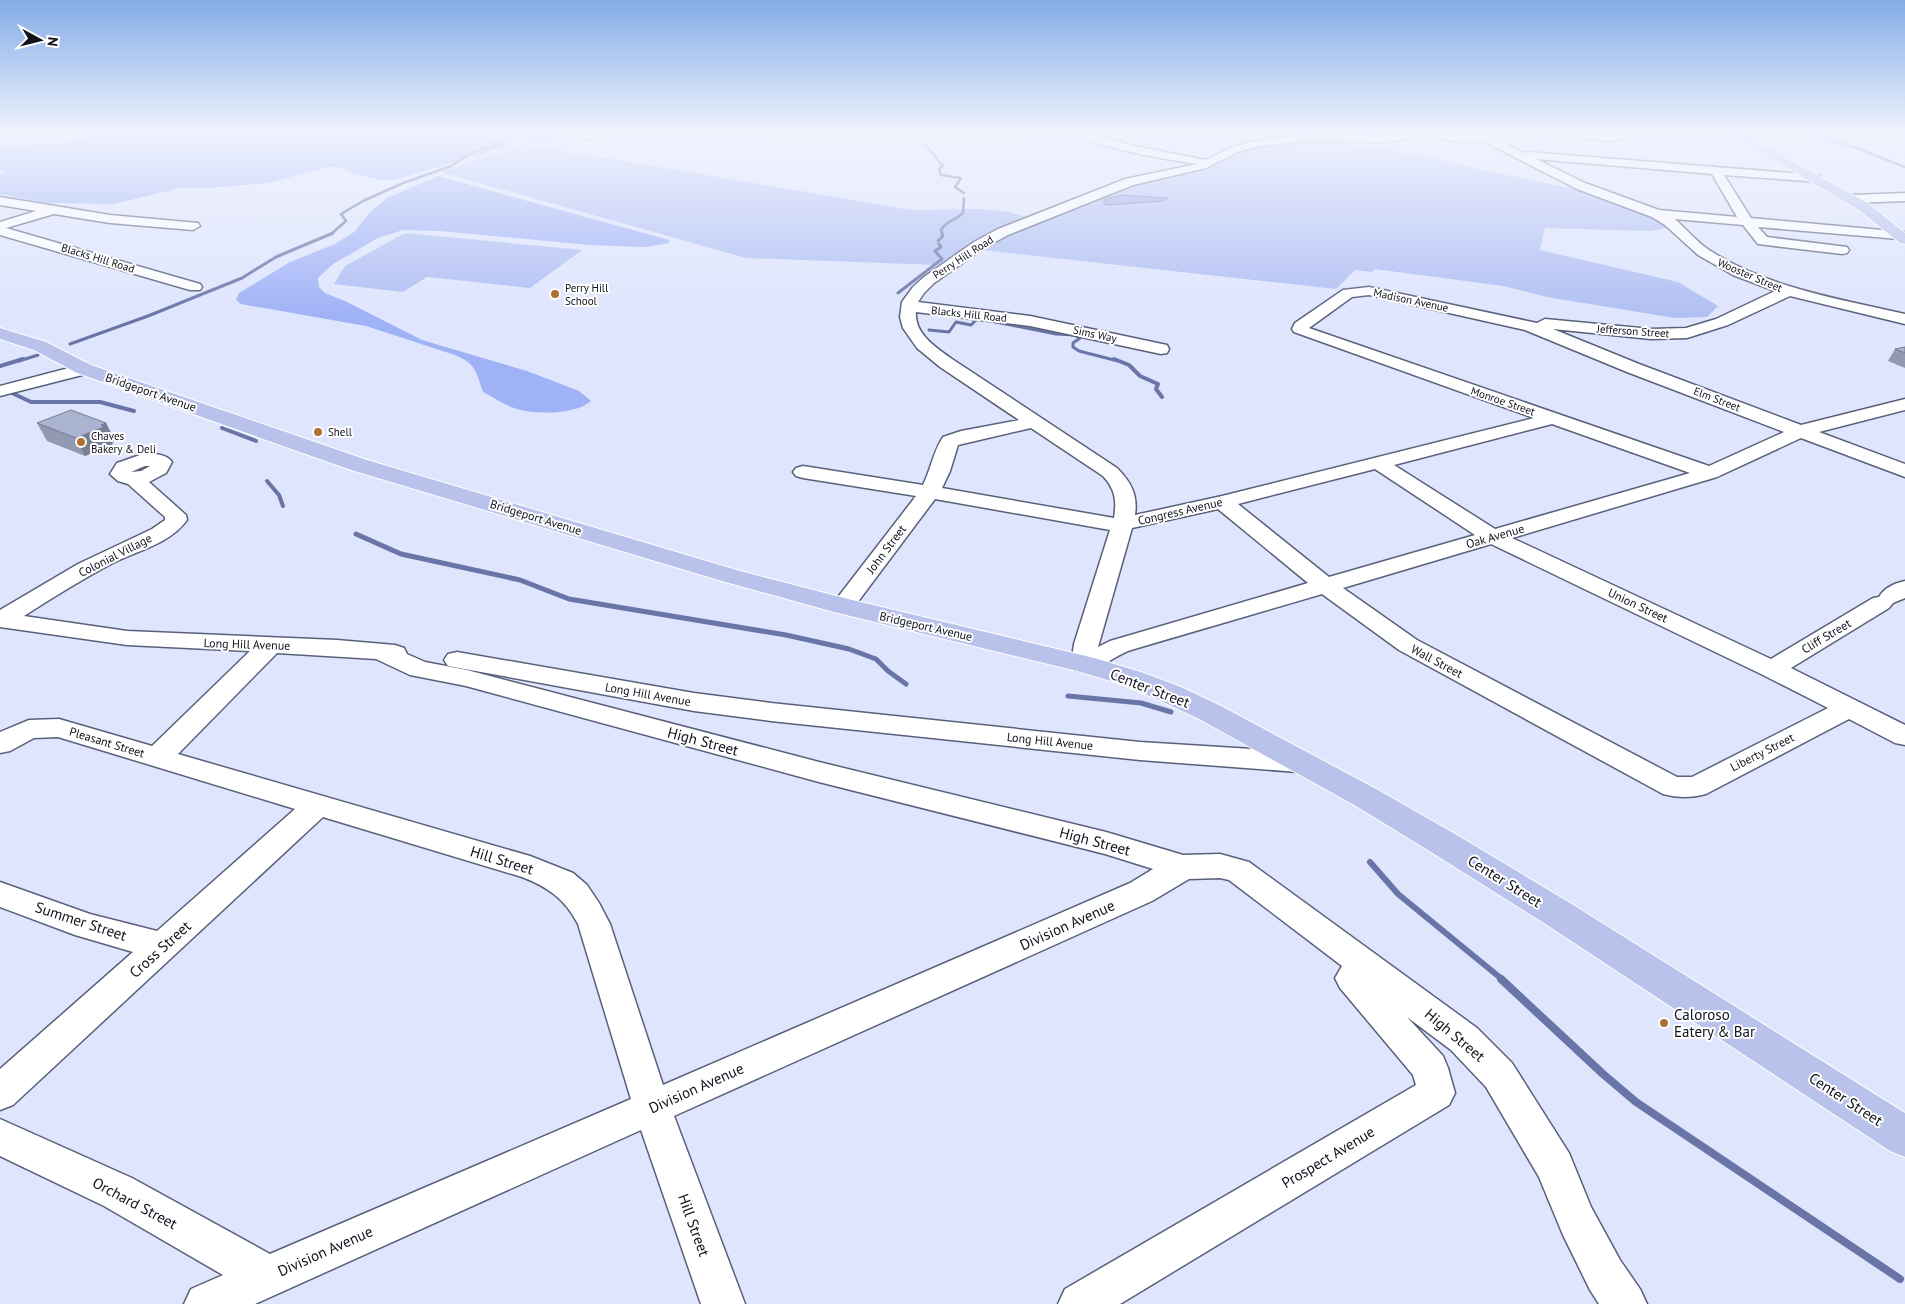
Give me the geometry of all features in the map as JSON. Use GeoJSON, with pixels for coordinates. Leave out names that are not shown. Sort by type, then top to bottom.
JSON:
{"type":"FeatureCollection","features":[{"type":"Feature","properties":{"kind":"main road"},"geometry":{"type":"LineString","coordinates":[[1843,194],[1882,220],[1902,238]]}},
{"type":"Feature","properties":{"kind":"main road","name":"Bridgeport Avenue"},"geometry":{"type":"LineString","coordinates":[[0,333],[40,346],[84,369],[359,464],[722,573],[842,606],[1084,664]]}},
{"type":"Feature","properties":{"kind":"main road","name":"Center Street"},"geometry":{"type":"LineString","coordinates":[[1084,664],[1131,678],[1189,702],[1367,798],[1443,842],[1557,913],[1905,1137]]}},
{"type":"Feature","properties":{"kind":"street","name":"Perry Hill Road"},"geometry":{"type":"LineString","coordinates":[[909,307],[918,290],[929,280],[979,245],[1003,232],[1099,194]]}},
{"type":"Feature","properties":{"kind":"street","name":"Wooster Street"},"geometry":{"type":"LineString","coordinates":[[1602,194],[1657,214],[1670,222],[1703,252],[1718,262],[1788,291],[1905,318]]}},
{"type":"Feature","properties":{"kind":"street"},"geometry":{"type":"LineString","coordinates":[[1730,194],[1746,220],[1763,241],[1842,250]]}},
{"type":"Feature","properties":{"kind":"street"},"geometry":{"type":"LineString","coordinates":[[1852,199],[1905,197]]}},
{"type":"Feature","properties":{"kind":"street"},"geometry":{"type":"LineString","coordinates":[[0,201],[110,219],[193,226]]}},
{"type":"Feature","properties":{"kind":"street"},"geometry":{"type":"LineString","coordinates":[[0,226],[52,210]]}},
{"type":"Feature","properties":{"kind":"street"},"geometry":{"type":"LineString","coordinates":[[1657,214],[1746,220],[1902,238]]}},
{"type":"Feature","properties":{"kind":"street","name":"Blacks Hill Road"},"geometry":{"type":"LineString","coordinates":[[0,231],[195,287]]}},
{"type":"Feature","properties":{"kind":"street","name":"Madison Avenue"},"geometry":{"type":"LineString","coordinates":[[1301,326],[1348,293],[1369,291],[1530,326]]}},
{"type":"Feature","properties":{"kind":"street","name":"Jefferson Street"},"geometry":{"type":"LineString","coordinates":[[1530,326],[1544,324],[1651,334],[1687,333],[1722,322],[1788,291]]}},
{"type":"Feature","properties":{"kind":"street"},"geometry":{"type":"LineString","coordinates":[[909,307],[911,328],[923,345],[946,363],[1110,472],[1124,487],[1126,508],[1123,524],[1086,644],[1084,664]]}},
{"type":"Feature","properties":{"kind":"street","name":"Blacks Hill Road"},"geometry":{"type":"LineString","coordinates":[[909,307],[1030,321]]}},
{"type":"Feature","properties":{"kind":"street","name":"Sims Way"},"geometry":{"type":"LineString","coordinates":[[1030,321],[1161,349]]}},
{"type":"Feature","properties":{"kind":"street","name":"Monroe Street"},"geometry":{"type":"LineString","coordinates":[[1301,326],[1300,329],[1305,332],[1710,473]]}},
{"type":"Feature","properties":{"kind":"street","name":"Elm Street"},"geometry":{"type":"LineString","coordinates":[[1530,326],[1633,368],[1905,471]]}},
{"type":"Feature","properties":{"kind":"street"},"geometry":{"type":"LineString","coordinates":[[0,391],[84,369]]}},
{"type":"Feature","properties":{"kind":"street","name":"Oak Avenue"},"geometry":{"type":"LineString","coordinates":[[1084,664],[1119,646],[1710,473],[1801,431],[1905,404]]}},
{"type":"Feature","properties":{"kind":"street","name":"Congress Avenue"},"geometry":{"type":"LineString","coordinates":[[803,472],[930,492],[1106,524],[1123,524],[1222,502],[1552,419]]}},
{"type":"Feature","properties":{"kind":"street","name":"John Street"},"geometry":{"type":"LineString","coordinates":[[842,606],[930,492],[940,471],[945,450],[950,441],[1034,422]]}},
{"type":"Feature","properties":{"kind":"street","name":"Union Street"},"geometry":{"type":"LineString","coordinates":[[1378,462],[1493,537],[1772,669],[1905,736]]}},
{"type":"Feature","properties":{"kind":"street","name":"Colonial Village"},"geometry":{"type":"LineString","coordinates":[[1,620],[54,586],[174,523],[176,520],[175,515],[138,483],[140,477]]}},
{"type":"Feature","properties":{"kind":"street","name":"Wall Street"},"geometry":{"type":"LineString","coordinates":[[1222,502],[1326,586],[1408,645],[1673,787]]}},
{"type":"Feature","properties":{"kind":"street","name":"Cliff Street"},"geometry":{"type":"LineString","coordinates":[[1772,669],[1892,596]]}},
{"type":"Feature","properties":{"kind":"street","name":"Long Hill Avenue"},"geometry":{"type":"LineString","coordinates":[[1,620],[127,638],[379,652],[457,660],[694,702],[771,712],[1140,751],[1298,762]]}},
{"type":"Feature","properties":{"kind":"street"},"geometry":{"type":"LineString","coordinates":[[158,758],[271,645]]}},
{"type":"Feature","properties":{"kind":"street","name":"High Street"},"geometry":{"type":"LineString","coordinates":[[379,652],[419,669],[468,678],[819,772],[1097,840],[1184,867],[1220,866],[1238,870],[1464,1039],[1499,1075],[1555,1166],[1577,1221],[1605,1275],[1625,1304]]}},
{"type":"Feature","properties":{"kind":"street","name":"Liberty Street"},"geometry":{"type":"LineString","coordinates":[[1673,787],[1696,786],[1849,708]]}},
{"type":"Feature","properties":{"kind":"street","name":"Pleasant Street"},"geometry":{"type":"LineString","coordinates":[[0,744],[29,729],[59,728],[158,758]]}},
{"type":"Feature","properties":{"kind":"street","name":"Hill Street"},"geometry":{"type":"LineString","coordinates":[[158,758],[319,804],[530,868],[554,876],[566,883],[586,908],[594,924],[652,1107],[723,1304]]}},
{"type":"Feature","properties":{"kind":"street","name":"Cross Street"},"geometry":{"type":"LineString","coordinates":[[0,1093],[319,804]]}},
{"type":"Feature","properties":{"kind":"street","name":"Division Avenue"},"geometry":{"type":"LineString","coordinates":[[206,1304],[1141,892],[1184,867]]}},
{"type":"Feature","properties":{"kind":"street","name":"Summer Street"},"geometry":{"type":"LineString","coordinates":[[0,894],[87,926],[163,946]]}},
{"type":"Feature","properties":{"kind":"street","name":"Prospect Avenue"},"geometry":{"type":"LineString","coordinates":[[1080,1304],[1436,1092],[1430,1068],[1352,978],[1365,964]]}},
{"type":"Feature","properties":{"kind":"street","name":"Orchard Street"},"geometry":{"type":"LineString","coordinates":[[0,1137],[118,1192],[267,1276]]}},
{"type":"Feature","properties":{"kind":"shaded area"},"geometry":{"type":"Polygon","coordinates":[[[0,194],[156,194],[114,204],[46,203],[0,194]]]}},
{"type":"Feature","properties":{"kind":"shaded area"},"geometry":{"type":"Polygon","coordinates":[[[397,194],[502,194],[669,240],[669,243],[645,247],[589,245],[441,231],[403,230],[378,238],[333,264],[318,278],[319,287],[325,293],[345,301],[422,340],[527,371],[579,391],[591,401],[575,409],[543,413],[514,408],[483,392],[479,379],[471,365],[455,355],[366,326],[241,304],[236,300],[239,293],[290,262],[335,244],[354,232],[370,212],[387,198],[397,194]]]}},
{"type":"Feature","properties":{"kind":"shaded area"},"geometry":{"type":"Polygon","coordinates":[[[518,194],[817,194],[912,210],[981,209],[1009,212],[1039,221],[1112,194],[1591,194],[1657,219],[1668,228],[1650,231],[1545,228],[1540,250],[1678,282],[1718,306],[1707,317],[1675,318],[1547,297],[1503,286],[1375,269],[1372,272],[1355,270],[1336,289],[964,248],[937,265],[746,258],[518,194]]]}},
{"type":"Feature","properties":{"kind":"shaded area"},"geometry":{"type":"Polygon","coordinates":[[[1123,195],[1168,198],[1163,201],[1104,204],[1104,199],[1123,195]]]}},
{"type":"Feature","properties":{"kind":"shaded area"},"geometry":{"type":"Polygon","coordinates":[[[405,233],[582,250],[530,288],[427,277],[403,292],[334,284],[345,266],[405,233]]]}},
{"type":"Feature","properties":{"kind":"building"},"geometry":{"type":"Polygon","coordinates":[[[1905,347],[1905,353],[1895,349],[1905,347]]]}},
{"type":"Feature","properties":{"kind":"building"},"geometry":{"type":"Polygon","coordinates":[[[71,410],[106,423],[101,425],[104,427],[76,438],[37,423],[71,410]]]}},
{"type":"Feature","properties":{"kind":"waterway"},"geometry":{"type":"LineString","coordinates":[[331,234],[346,221],[341,214],[379,194]]}},
{"type":"Feature","properties":{"kind":"waterway"},"geometry":{"type":"LineString","coordinates":[[942,234],[941,230],[943,227],[963,213],[964,198]]}},
{"type":"Feature","properties":{"kind":"waterway"},"geometry":{"type":"LineString","coordinates":[[938,241],[943,236],[942,233]]}},
{"type":"Feature","properties":{"kind":"waterway"},"geometry":{"type":"LineString","coordinates":[[70,344],[148,316],[242,278],[276,257],[331,234]]}},
{"type":"Feature","properties":{"kind":"waterway"},"geometry":{"type":"LineString","coordinates":[[898,293],[942,259],[935,251],[941,247],[939,244]]}},
{"type":"Feature","properties":{"kind":"waterway"},"geometry":{"type":"LineString","coordinates":[[929,330],[949,332],[956,322],[971,325],[976,320],[981,319],[1056,334],[1075,335],[1080,338],[1073,343],[1073,347],[1079,351],[1118,361]]}},
{"type":"Feature","properties":{"kind":"waterway"},"geometry":{"type":"LineString","coordinates":[[19,361],[38,355]]}},
{"type":"Feature","properties":{"kind":"waterway"},"geometry":{"type":"LineString","coordinates":[[0,366],[23,359]]}},
{"type":"Feature","properties":{"kind":"waterway"},"geometry":{"type":"LineString","coordinates":[[1114,359],[1129,365],[1140,376],[1158,384],[1156,389],[1162,397]]}},
{"type":"Feature","properties":{"kind":"waterway"},"geometry":{"type":"LineString","coordinates":[[10,392],[31,402],[100,402],[134,411]]}},
{"type":"Feature","properties":{"kind":"waterway"},"geometry":{"type":"LineString","coordinates":[[222,428],[256,441]]}},
{"type":"Feature","properties":{"kind":"waterway"},"geometry":{"type":"LineString","coordinates":[[267,481],[279,495],[283,506]]}},
{"type":"Feature","properties":{"kind":"waterway"},"geometry":{"type":"LineString","coordinates":[[356,534],[401,554],[520,580],[569,599],[786,635],[849,649],[876,659],[888,671],[906,684]]}},
{"type":"Feature","properties":{"kind":"waterway"},"geometry":{"type":"LineString","coordinates":[[1068,696],[1141,703],[1171,712]]}},
{"type":"Feature","properties":{"kind":"waterway"},"geometry":{"type":"LineString","coordinates":[[1370,862],[1398,894],[1503,980]]}},
{"type":"Feature","properties":{"kind":"waterway"},"geometry":{"type":"LineString","coordinates":[[1501,979],[1603,1074],[1636,1102],[1900,1279]]}},
{"type":"Feature","properties":{"kind":"place","name":"Perry Hill School"},"geometry":{"type":"Point","coordinates":[555,294]}},
{"type":"Feature","properties":{"kind":"place","name":"Shell"},"geometry":{"type":"Point","coordinates":[318,432]}},
{"type":"Feature","properties":{"kind":"place","name":"Chaves Bakery & Deli"},"geometry":{"type":"Point","coordinates":[81,442]}},
{"type":"Feature","properties":{"kind":"place","name":"Caloroso Eatery & Bar"},"geometry":{"type":"Point","coordinates":[1664,1023]}}]}
